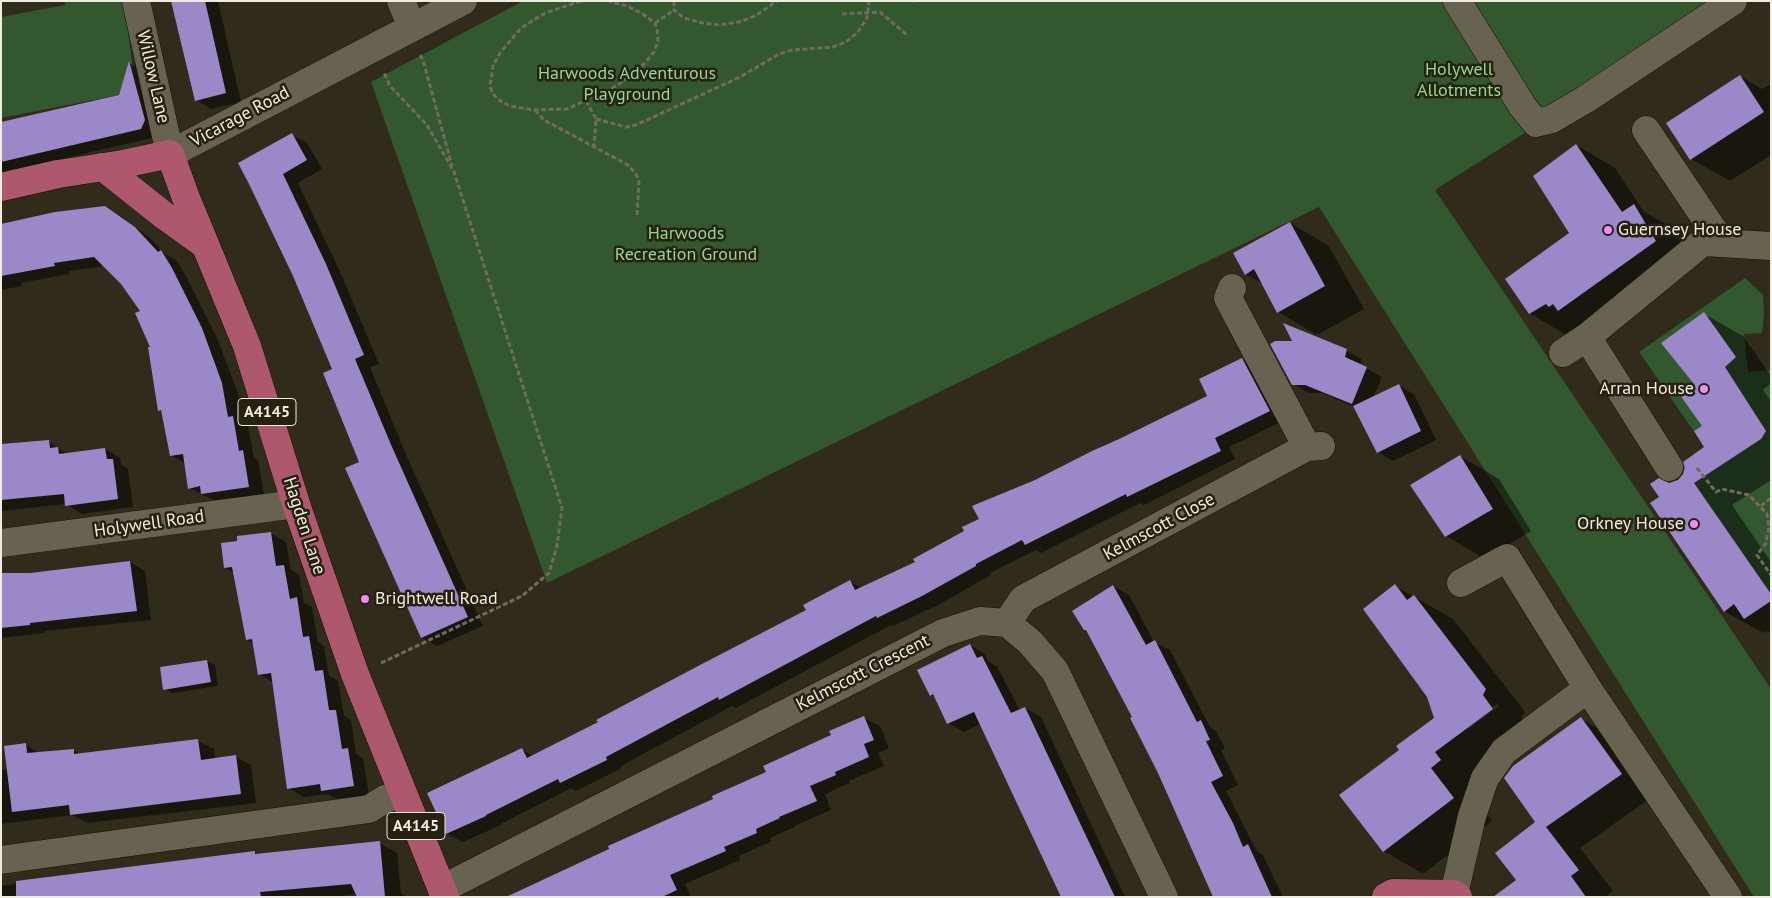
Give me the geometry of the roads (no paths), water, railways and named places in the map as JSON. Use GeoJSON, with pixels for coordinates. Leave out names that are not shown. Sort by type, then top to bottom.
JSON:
{"type":"FeatureCollection","features":[{"type":"Feature","properties":{"kind":"main road","name":"Vicarage Road"},"geometry":{"type":"LineString","coordinates":[[1,187],[58,174],[170,154]]}},
{"type":"Feature","properties":{"kind":"main road","name":"Hagden Lane"},"geometry":{"type":"LineString","coordinates":[[170,154],[247,346],[296,504],[355,674],[443,893]]}},
{"type":"Feature","properties":{"kind":"main road"},"geometry":{"type":"LineString","coordinates":[[102,167],[205,245]]}},
{"type":"Feature","properties":{"kind":"main road"},"geometry":{"type":"LineString","coordinates":[[1386,897],[1393,893],[1456,895]]}},
{"type":"Feature","properties":{"kind":"street","name":"Willow Lane"},"geometry":{"type":"LineString","coordinates":[[136,1],[170,154]]}},
{"type":"Feature","properties":{"kind":"street"},"geometry":{"type":"LineString","coordinates":[[401,1],[411,28]]}},
{"type":"Feature","properties":{"kind":"street","name":"Vicarage Road"},"geometry":{"type":"LineString","coordinates":[[170,154],[463,1]]}},
{"type":"Feature","properties":{"kind":"street"},"geometry":{"type":"LineString","coordinates":[[1457,1],[1523,107],[1536,123],[1552,119],[1586,99],[1733,1]]}},
{"type":"Feature","properties":{"kind":"street"},"geometry":{"type":"LineString","coordinates":[[1646,130],[1722,243]]}},
{"type":"Feature","properties":{"kind":"street"},"geometry":{"type":"LineString","coordinates":[[1563,353],[1587,337],[1704,242],[1771,246]]}},
{"type":"Feature","properties":{"kind":"street","name":"Kelmscott Close"},"geometry":{"type":"LineString","coordinates":[[1007,623],[1023,599],[1314,447],[1228,298],[1232,288]]}},
{"type":"Feature","properties":{"kind":"street"},"geometry":{"type":"LineString","coordinates":[[1587,337],[1666,461]]}},
{"type":"Feature","properties":{"kind":"street","name":"Holywell Road"},"geometry":{"type":"LineString","coordinates":[[1,543],[296,504]]}},
{"type":"Feature","properties":{"kind":"street"},"geometry":{"type":"LineString","coordinates":[[1461,583],[1507,558],[1590,692],[1728,897]]}},
{"type":"Feature","properties":{"kind":"street","name":"Kelmscott Crescent"},"geometry":{"type":"LineString","coordinates":[[443,893],[943,632],[980,621],[1007,623]]}},
{"type":"Feature","properties":{"kind":"street"},"geometry":{"type":"LineString","coordinates":[[1007,623],[1030,642],[1056,671],[1164,897]]}},
{"type":"Feature","properties":{"kind":"street"},"geometry":{"type":"LineString","coordinates":[[1456,895],[1472,816],[1485,778],[1504,751],[1579,695],[1590,692]]}},
{"type":"Feature","properties":{"kind":"street"},"geometry":{"type":"LineString","coordinates":[[1,860],[369,809],[385,799],[402,794]]}},
{"type":"Feature","properties":{"kind":"place","name":"Guernsey House"},"geometry":{"type":"Point","coordinates":[1608,230]}},
{"type":"Feature","properties":{"kind":"place","name":"Arran House"},"geometry":{"type":"Point","coordinates":[1704,389]}},
{"type":"Feature","properties":{"kind":"place","name":"Orkney House"},"geometry":{"type":"Point","coordinates":[1694,524]}},
{"type":"Feature","properties":{"kind":"place","name":"Brightwell Road"},"geometry":{"type":"Point","coordinates":[365,599]}},
{"type":"Feature","properties":{"kind":"park label","name":"Holywell Allotments"},"geometry":{"type":"Point","coordinates":[1459,80]}},
{"type":"Feature","properties":{"kind":"park label","name":"Harwoods Adventurous Playground"},"geometry":{"type":"Point","coordinates":[627,84]}},
{"type":"Feature","properties":{"kind":"park label","name":"Harwoods Recreation Ground"},"geometry":{"type":"Point","coordinates":[686,244]}}]}
